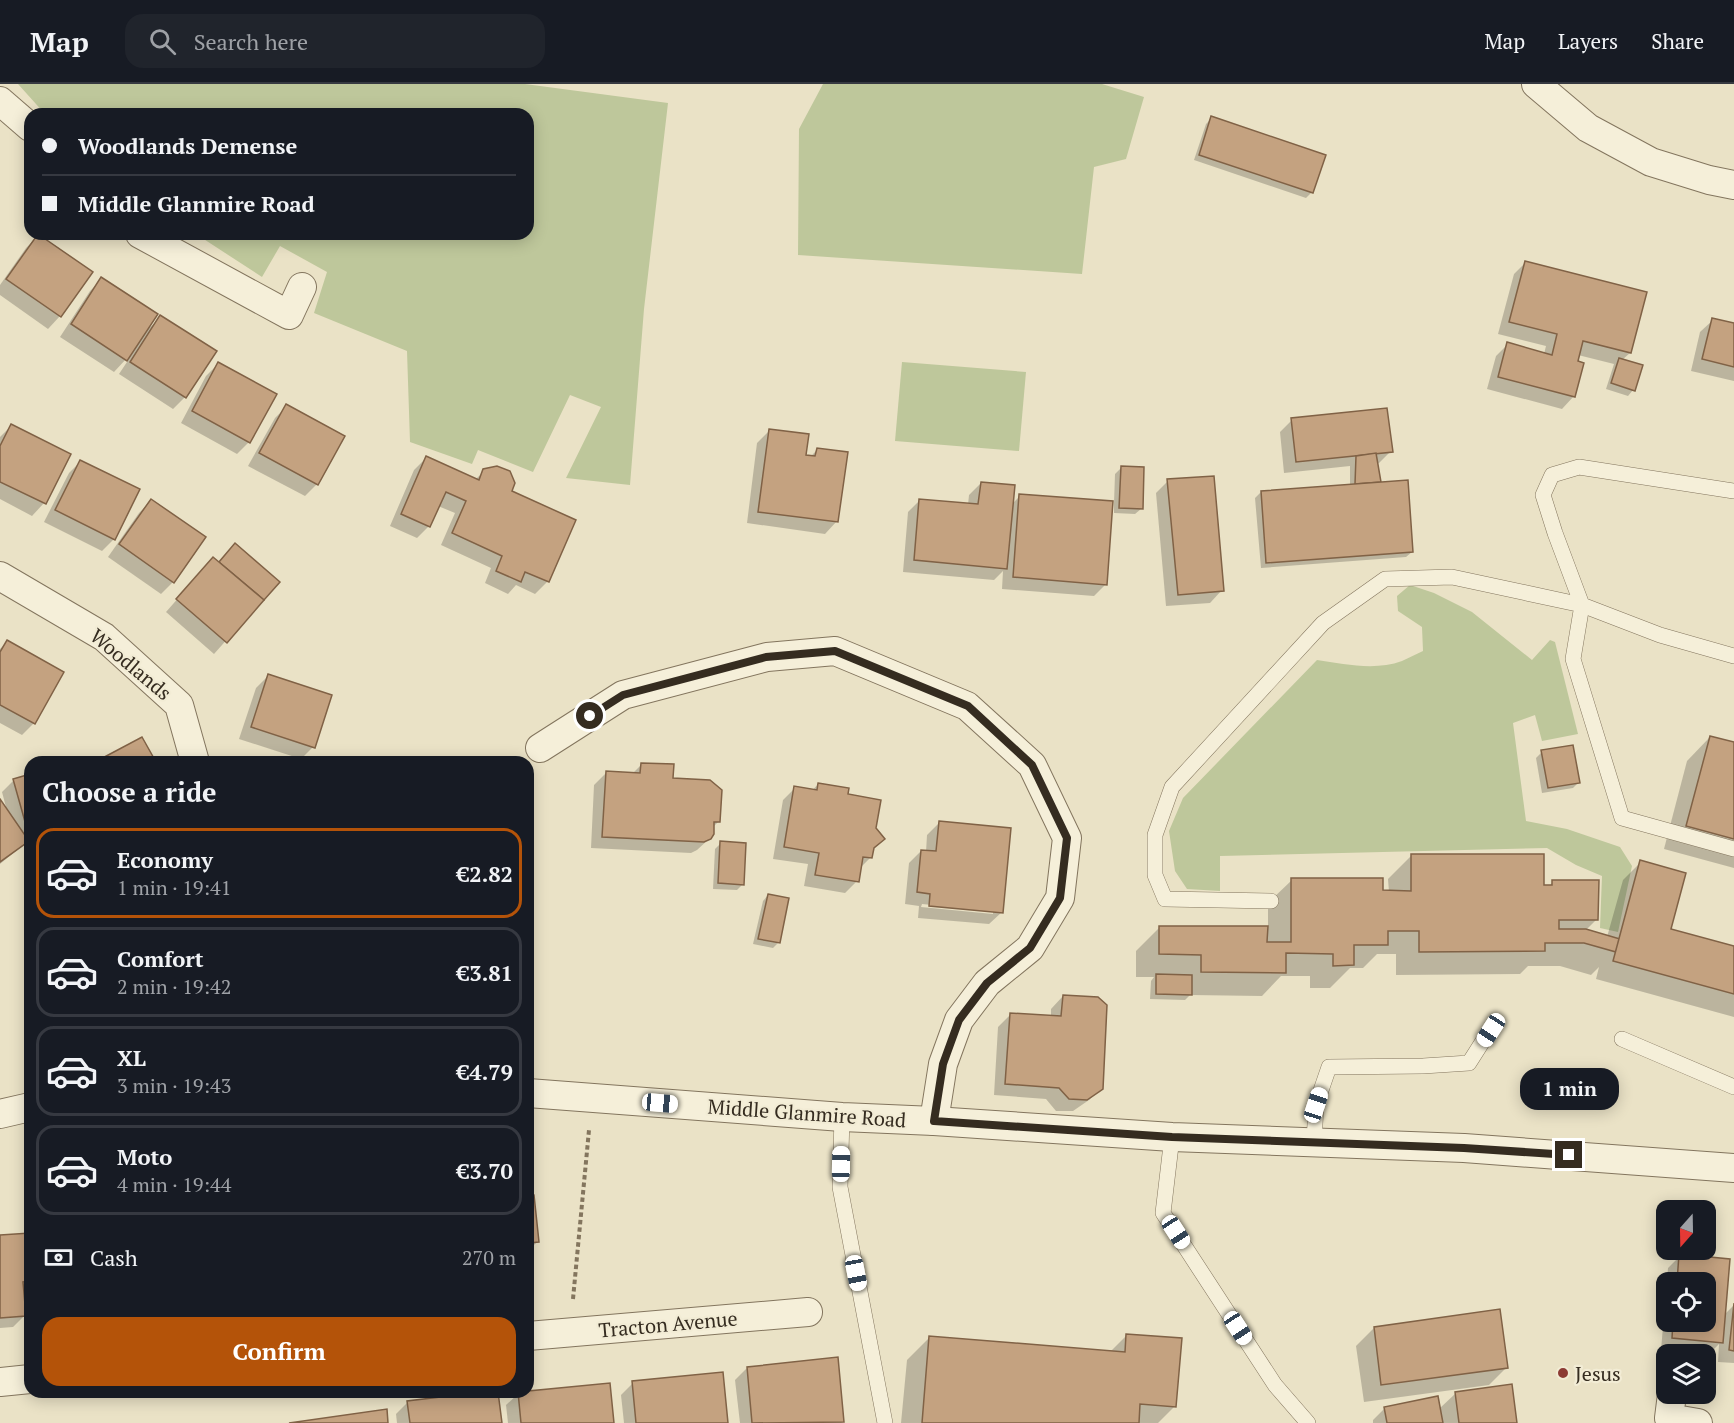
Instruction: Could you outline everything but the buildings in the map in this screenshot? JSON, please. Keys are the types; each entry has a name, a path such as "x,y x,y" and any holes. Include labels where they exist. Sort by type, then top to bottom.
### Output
{"street":[{"path":"1536,84 1588,128 1651,162 1709,180 1734,185"},
{"path":"0,101 24,122"},
{"path":"151,240 289,315 302,287"},
{"name":"Woodlands","path":"0,576 104,637 179,705 193,756"},
{"path":"540,748 623,695 766,657 835,651 968,706 1032,765 1067,838 1060,898 1030,948 987,983 959,1020 943,1064 934,1121"},
{"name":"Middle Glanmire Road","path":"534,1093 842,1117 1172,1137 1464,1148 1734,1168"},
{"path":"0,1114 24,1108"},
{"name":"Tracton Avenue","path":"534,1335 808,1311"},
{"path":"0,1382 24,1380"},
{"path":"1671,1404 1669,1418 1698,1423"}],"lane":[{"path":"1734,491 1579,467 1552,475 1543,495 1582,605 1573,659 1623,818 1734,849"},
{"path":"1271,901 1165,899 1155,876 1155,835 1172,787 1323,623 1385,579 1452,577 1582,605 1660,635 1734,656"},
{"path":"1314,1143 1316,1105 1329,1067 1469,1063 1491,1030"},
{"path":"1622,1039 1734,1087"},
{"path":"842,1117 840,1187 885,1423"},
{"path":"1172,1137 1163,1213 1275,1385 1308,1423"}],"path":[{"path":"570,1332 592,1098"}],"green space":[{"path":"18,84 525,84 668,103 644,309 630,485 566,478 601,407 570,395 533,472 478,450 472,464 410,442 407,351 314,313 327,272 280,246 262,277 205,240 534,240 534,108 40,108"},
{"path":"823,84 1102,84 1144,97 1126,159 1094,167 1082,274 798,255 799,129"},
{"path":"902,362 1026,372 1019,451 895,441"},
{"path":"1410,585 1434,593 1472,612 1532,660 1550,640 1555,642 1578,734 1542,741 1535,715 1513,723 1526,821 1567,829 1620,847 1632,866 1618,932 1600,928 1602,876 1576,865 1547,848 1220,856 1220,891 1187,889 1175,871 1169,831 1183,798 1317,660 1360,666 1381,666 1402,661 1423,651 1422,627 1398,611 1397,596"}],"place":[{"name":"Jesus","path":"1563,1373"}],"route":[{"path":"590,716 623,695 766,657 835,651 968,706 1032,765 1067,838 1060,898 1030,948 987,983 959,1020 943,1064 934,1121 1172,1137 1464,1148 1569,1155"}]}
